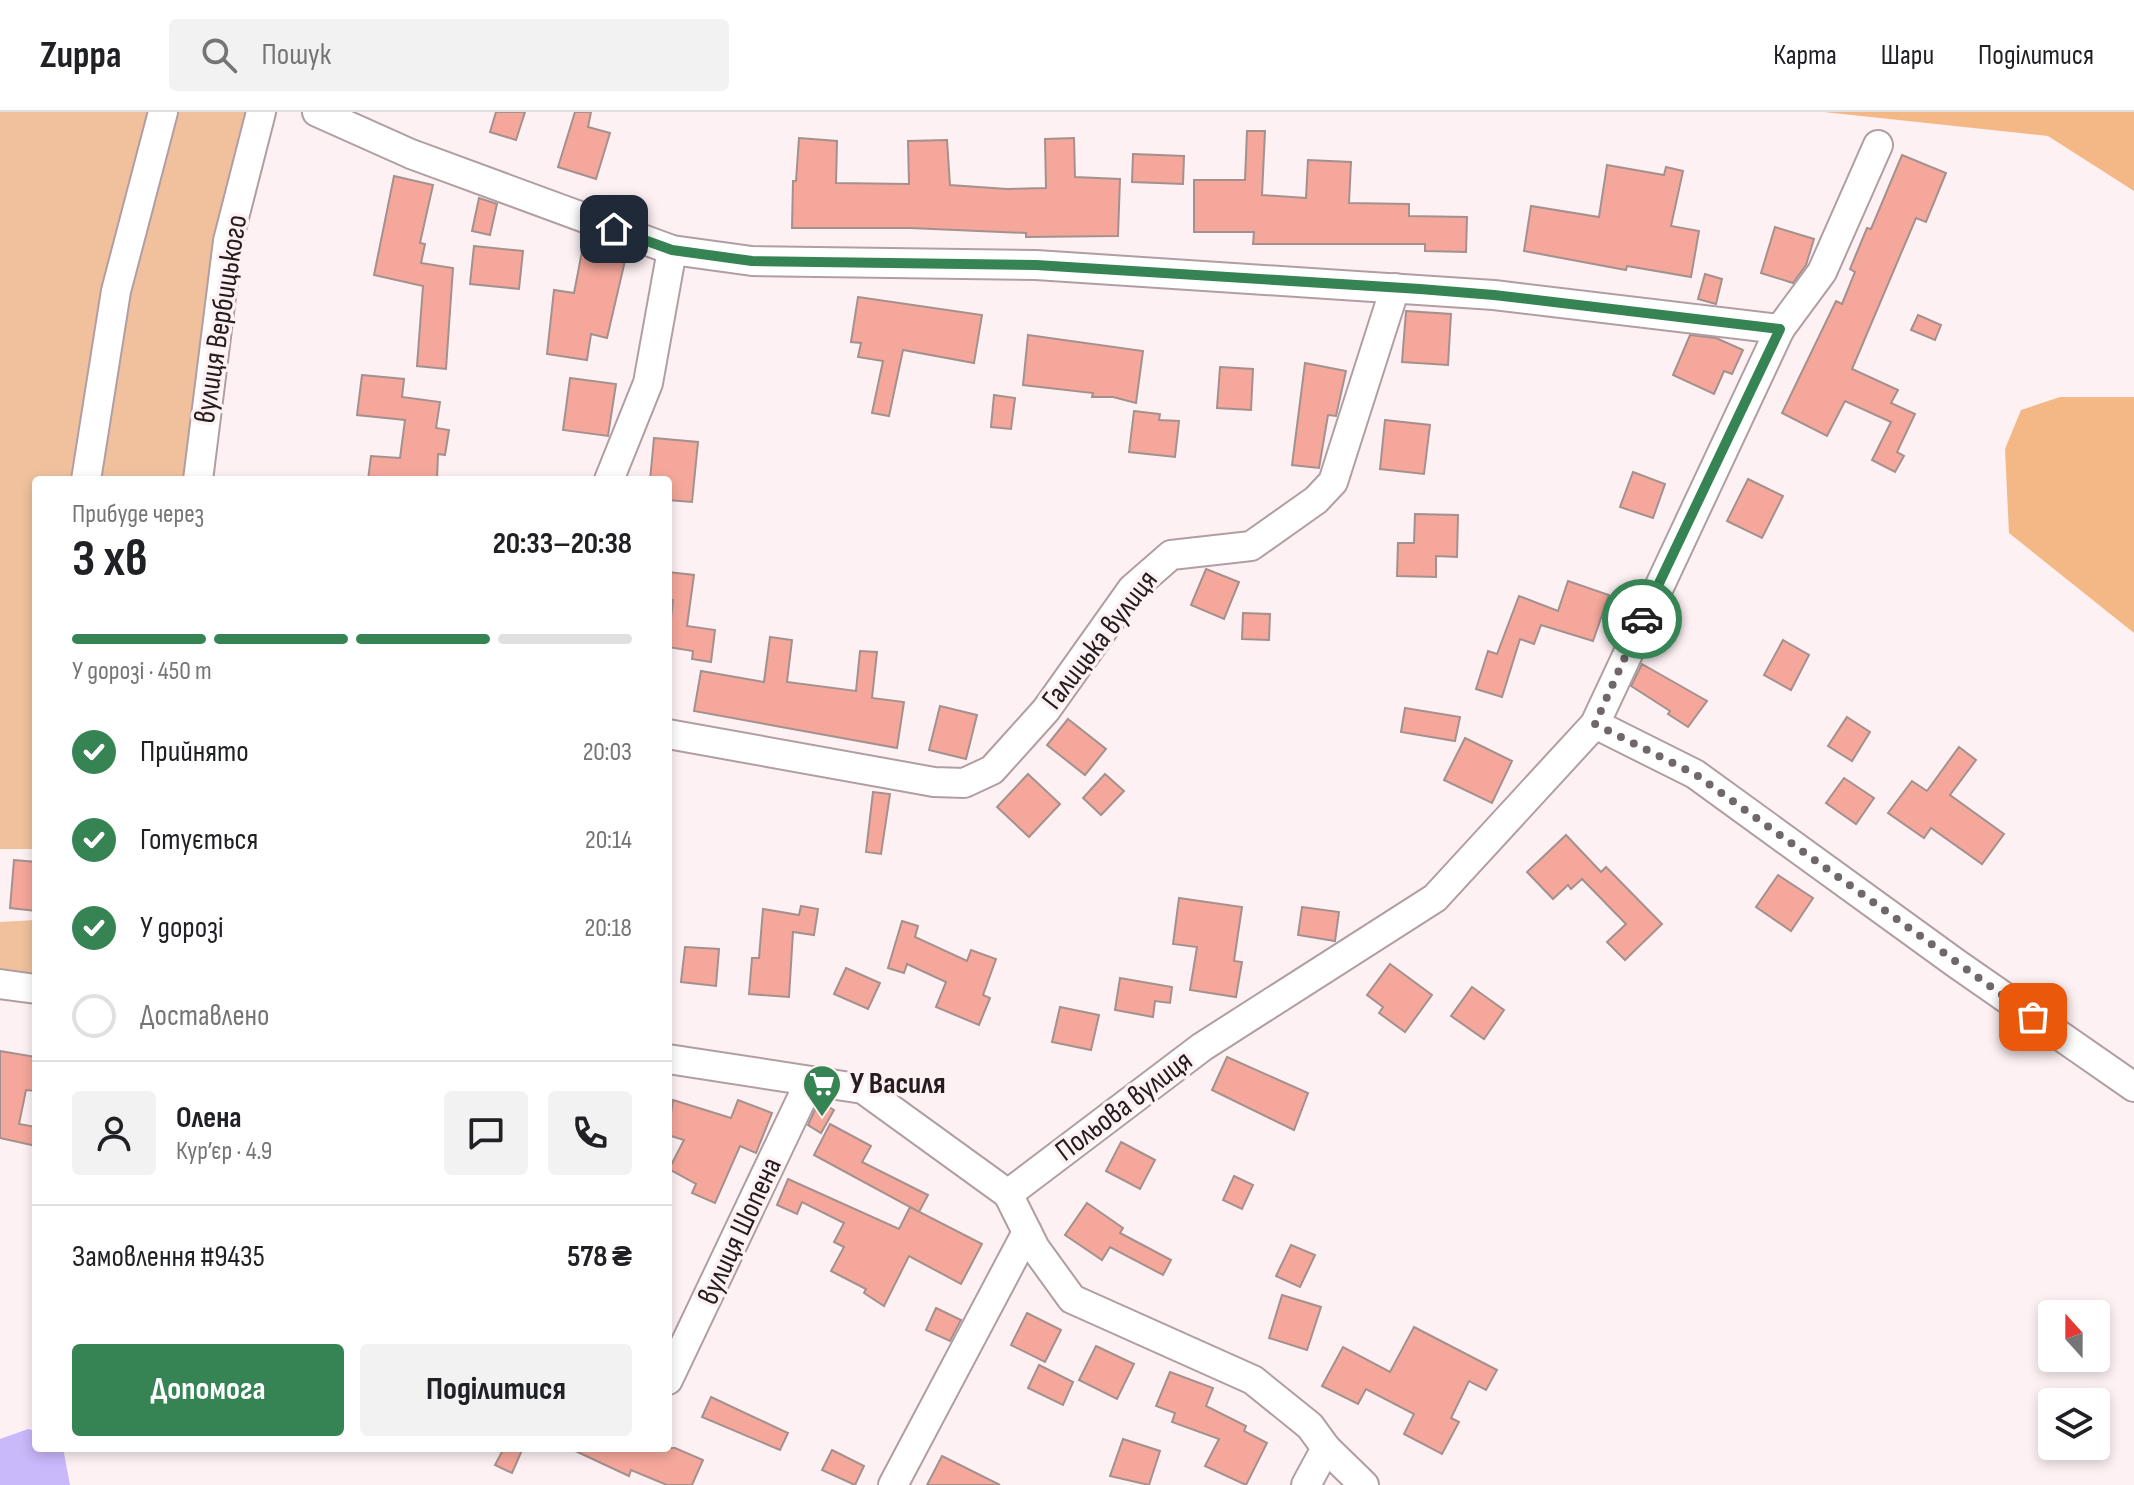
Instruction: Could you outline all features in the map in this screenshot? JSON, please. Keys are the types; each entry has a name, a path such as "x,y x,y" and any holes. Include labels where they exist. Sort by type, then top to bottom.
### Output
{"street":[{"path":"87,476 116,291 163,112"},
{"name":"вулиця Вербицького","path":"199,476 228,241 261,112"},
{"path":"322,113 411,154 672,250 752,261 1036,265 1494,295 1780,329"},
{"name":"Польова вулиця","path":"1008,1194 1202,1047 1435,898 1595,724 1780,329 1822,272 1878,145"},
{"path":"611,476 648,383 672,250"},
{"name":"Галицька вулиця","path":"672,735 934,782 964,783 992,770 1046,710 1132,589 1153,569 1171,555 1251,546 1316,500 1333,482 1395,288"},
{"path":"1595,724 1695,774 1957,964 2134,1087"},
{"path":"0,984 32,988"},
{"path":"672,1060 863,1089 1008,1194 1027,1232 1072,1299 1253,1380 1310,1426 1326,1448 1364,1485"},
{"name":"вулиця Шопена","path":"672,1372 810,1081"},
{"path":"893,1485 1027,1232"},
{"path":"1306,1485 1326,1448"}],"shaded area":[{"path":"0,112 253,112 200,476 32,476 32,849 0,849"},
{"path":"1824,112 2134,112 2134,191 2048,136"},
{"path":"2060,397 2134,397 2134,633 2009,533 2005,449 2021,410"},
{"path":"32,920 32,977 0,973 0,922"},
{"path":"32,1430 32,1452 64,1452 70,1485 0,1485 0,1439"}],"building":[{"path":"496,112 525,112 516,140 490,132"},
{"path":"575,112 591,112 588,127 610,133 596,179 558,167"},
{"path":"1247,131 1265,131 1262,195 1306,198 1308,160 1351,162 1349,203 1409,204 1409,216 1467,217 1466,252 1425,251 1425,244 1253,244 1254,232 1194,232 1194,180 1245,180"},
{"path":"799,138 837,141 836,183 909,184 908,141 947,140 950,185 1007,189 1046,188 1045,139 1074,138 1075,177 1120,179 1118,236 1026,237 1026,233 910,228 792,228 793,181 796,181"},
{"path":"1133,154 1184,156 1183,184 1132,182"},
{"path":"1902,155 1946,173 1926,222 1916,218 1852,369 1898,390 1891,403 1915,414 1897,452 1904,456 1895,472 1872,460 1891,422 1845,401 1827,436 1782,413 1836,301 1842,304 1855,272 1850,269 1867,228 1871,229"},
{"path":"1607,165 1664,175 1666,167 1683,171 1671,226 1699,231 1691,277 1627,266 1626,270 1524,251 1531,206 1599,217"},
{"path":"394,176 433,185 420,243 425,244 421,263 453,268 446,369 417,366 423,286 374,275"},
{"path":"479,198 497,204 490,235 472,231"},
{"path":"1775,227 1814,239 1806,265 1793,283 1761,273"},
{"path":"584,241 627,252 607,338 591,334 587,360 547,354 554,290 574,293"},
{"path":"474,246 523,251 519,289 470,284"},
{"path":"1705,274 1722,279 1716,304 1698,299"},
{"path":"858,297 982,315 974,363 903,350 889,416 872,413 883,361 858,357 861,343 851,342"},
{"path":"1406,311 1451,314 1448,365 1402,362"},
{"path":"1918,315 1941,325 1935,340 1911,330"},
{"path":"1028,335 1143,351 1136,403 1113,397 1092,397 1093,393 1023,385"},
{"path":"1690,335 1716,338 1743,350 1732,374 1724,371 1714,394 1673,375"},
{"path":"1305,363 1346,371 1336,416 1328,415 1319,468 1292,465"},
{"path":"1220,367 1253,369 1251,410 1217,408"},
{"path":"362,375 404,379 402,397 440,402 436,428 449,430 445,455 438,454 437,476 368,476 371,456 400,458 405,420 357,415"},
{"path":"570,378 616,384 608,436 563,430"},
{"path":"994,395 1015,398 1011,429 991,427"},
{"path":"1134,411 1160,414 1159,420 1179,421 1175,457 1129,452"},
{"path":"1385,420 1430,425 1424,474 1380,469"},
{"path":"654,438 698,442 692,502 672,500 672,476 650,476"},
{"path":"1633,472 1665,484 1653,518 1620,507"},
{"path":"1748,479 1783,496 1762,538 1727,521"},
{"path":"1415,514 1458,515 1457,557 1436,556 1436,577 1397,576 1398,543 1414,543"},
{"path":"1206,569 1239,582 1224,619 1191,605"},
{"path":"672,572 694,575 687,626 715,630 711,662 692,659 693,651 672,648"},
{"path":"1568,581 1609,595 1593,641 1541,625 1534,644 1520,639 1502,697 1476,689 1488,651 1497,654 1519,596 1558,611"},
{"path":"1243,613 1270,614 1269,640 1242,639"},
{"path":"770,637 792,640 787,682 856,691 860,651 877,652 872,698 904,702 897,748 694,711 701,671 764,682"},
{"path":"1783,640 1809,655 1791,690 1764,675"},
{"path":"1642,664 1707,701 1688,727 1668,714 1670,711 1631,686"},
{"path":"940,706 977,715 966,759 929,750"},
{"path":"1405,708 1460,717 1455,741 1401,732"},
{"path":"1847,717 1870,732 1852,761 1828,746"},
{"path":"1068,719 1106,749 1085,775 1047,745"},
{"path":"1465,738 1512,761 1492,803 1444,780"},
{"path":"1959,747 1976,760 1950,795 2004,834 1982,864 1931,828 1924,838 1888,813 1912,781 1927,791"},
{"path":"1028,774 1060,804 1029,837 997,807"},
{"path":"1105,774 1124,791 1101,815 1083,798"},
{"path":"1844,778 1874,798 1856,824 1826,803"},
{"path":"873,792 890,794 881,854 866,852"},
{"path":"1566,835 1601,872 1606,867 1662,924 1625,960 1607,942 1626,924 1582,879 1571,889 1568,885 1553,899 1527,872"},
{"path":"14,860 32,862 32,911 10,908"},
{"path":"1778,875 1813,898 1791,931 1756,907"},
{"path":"1179,898 1242,907 1234,961 1242,962 1236,997 1190,990 1197,947 1173,944"},
{"path":"801,906 818,909 814,935 793,932 789,997 749,994 752,958 759,958 763,909 799,915"},
{"path":"1302,907 1339,912 1335,941 1298,935"},
{"path":"902,921 918,926 915,937 967,961 971,950 996,959 983,995 990,998 979,1025 936,1007 946,982 907,964 904,973 888,968"},
{"path":"685,947 719,949 716,986 681,982"},
{"path":"1390,964 1432,995 1405,1032 1379,1013 1383,1007 1367,995"},
{"path":"846,968 880,983 868,1009 834,994"},
{"path":"1120,978 1172,987 1170,1003 1155,1001 1153,1017 1115,1010"},
{"path":"1472,987 1504,1010 1484,1039 1451,1016"},
{"path":"1060,1007 1099,1015 1091,1050 1052,1042"},
{"path":"0,1051 32,1056 32,1091 26,1090 19,1124 32,1126 32,1145 0,1138"},
{"path":"1227,1057 1308,1093 1294,1130 1212,1090"},
{"path":"673,1100 731,1118 738,1100 772,1113 756,1153 740,1146 715,1203 692,1193 696,1184 672,1171 672,1163 684,1140 672,1136"},
{"path":"819,1101 834,1110 821,1133 808,1125"},
{"path":"830,1124 871,1146 862,1162 928,1195 919,1212 814,1155"},
{"path":"1121,1142 1155,1160 1140,1189 1106,1171"},
{"path":"1234,1176 1253,1185 1242,1209 1223,1200"},
{"path":"788,1179 899,1229 910,1207 982,1244 961,1284 909,1256 884,1306 864,1293 866,1289 831,1271 844,1247 834,1242 844,1223 802,1202 797,1214 777,1205"},
{"path":"1087,1203 1123,1228 1120,1233 1171,1260 1163,1275 1110,1247 1102,1260 1065,1235"},
{"path":"1291,1245 1315,1255 1300,1287 1276,1276"},
{"path":"1282,1295 1321,1307 1307,1350 1269,1338"},
{"path":"936,1308 961,1320 950,1341 926,1330"},
{"path":"1027,1313 1061,1330 1045,1362 1011,1345"},
{"path":"1414,1327 1497,1370 1486,1390 1469,1381 1451,1418 1459,1422 1442,1454 1404,1434 1414,1414 1366,1389 1358,1404 1322,1386 1343,1347 1390,1372"},
{"path":"1096,1346 1134,1364 1117,1399 1079,1380"},
{"path":"1039,1365 1073,1382 1063,1405 1028,1388"},
{"path":"1170,1372 1213,1388 1206,1406 1246,1426 1244,1431 1267,1443 1246,1485 1205,1466 1219,1439 1172,1422 1175,1413 1156,1406"},
{"path":"711,1397 788,1433 780,1450 702,1417"},
{"path":"1123,1439 1160,1451 1149,1485 1110,1476"},
{"path":"675,1448 703,1460 692,1485 667,1485 631,1470 629,1476 578,1452 672,1452"},
{"path":"832,1450 864,1466 855,1485 822,1470"},
{"path":"502,1452 521,1452 512,1473 495,1465"},
{"path":"942,1456 1000,1485 927,1485"}],"way so far":[{"path":"1642,619 1595,724 1695,774 2033,1017"}],"place":[{"name":"У Василя","path":"822,1118"}],"route":[{"path":"614,229 672,250 752,261 1036,265 1420,289 1780,329 1642,619"}]}
